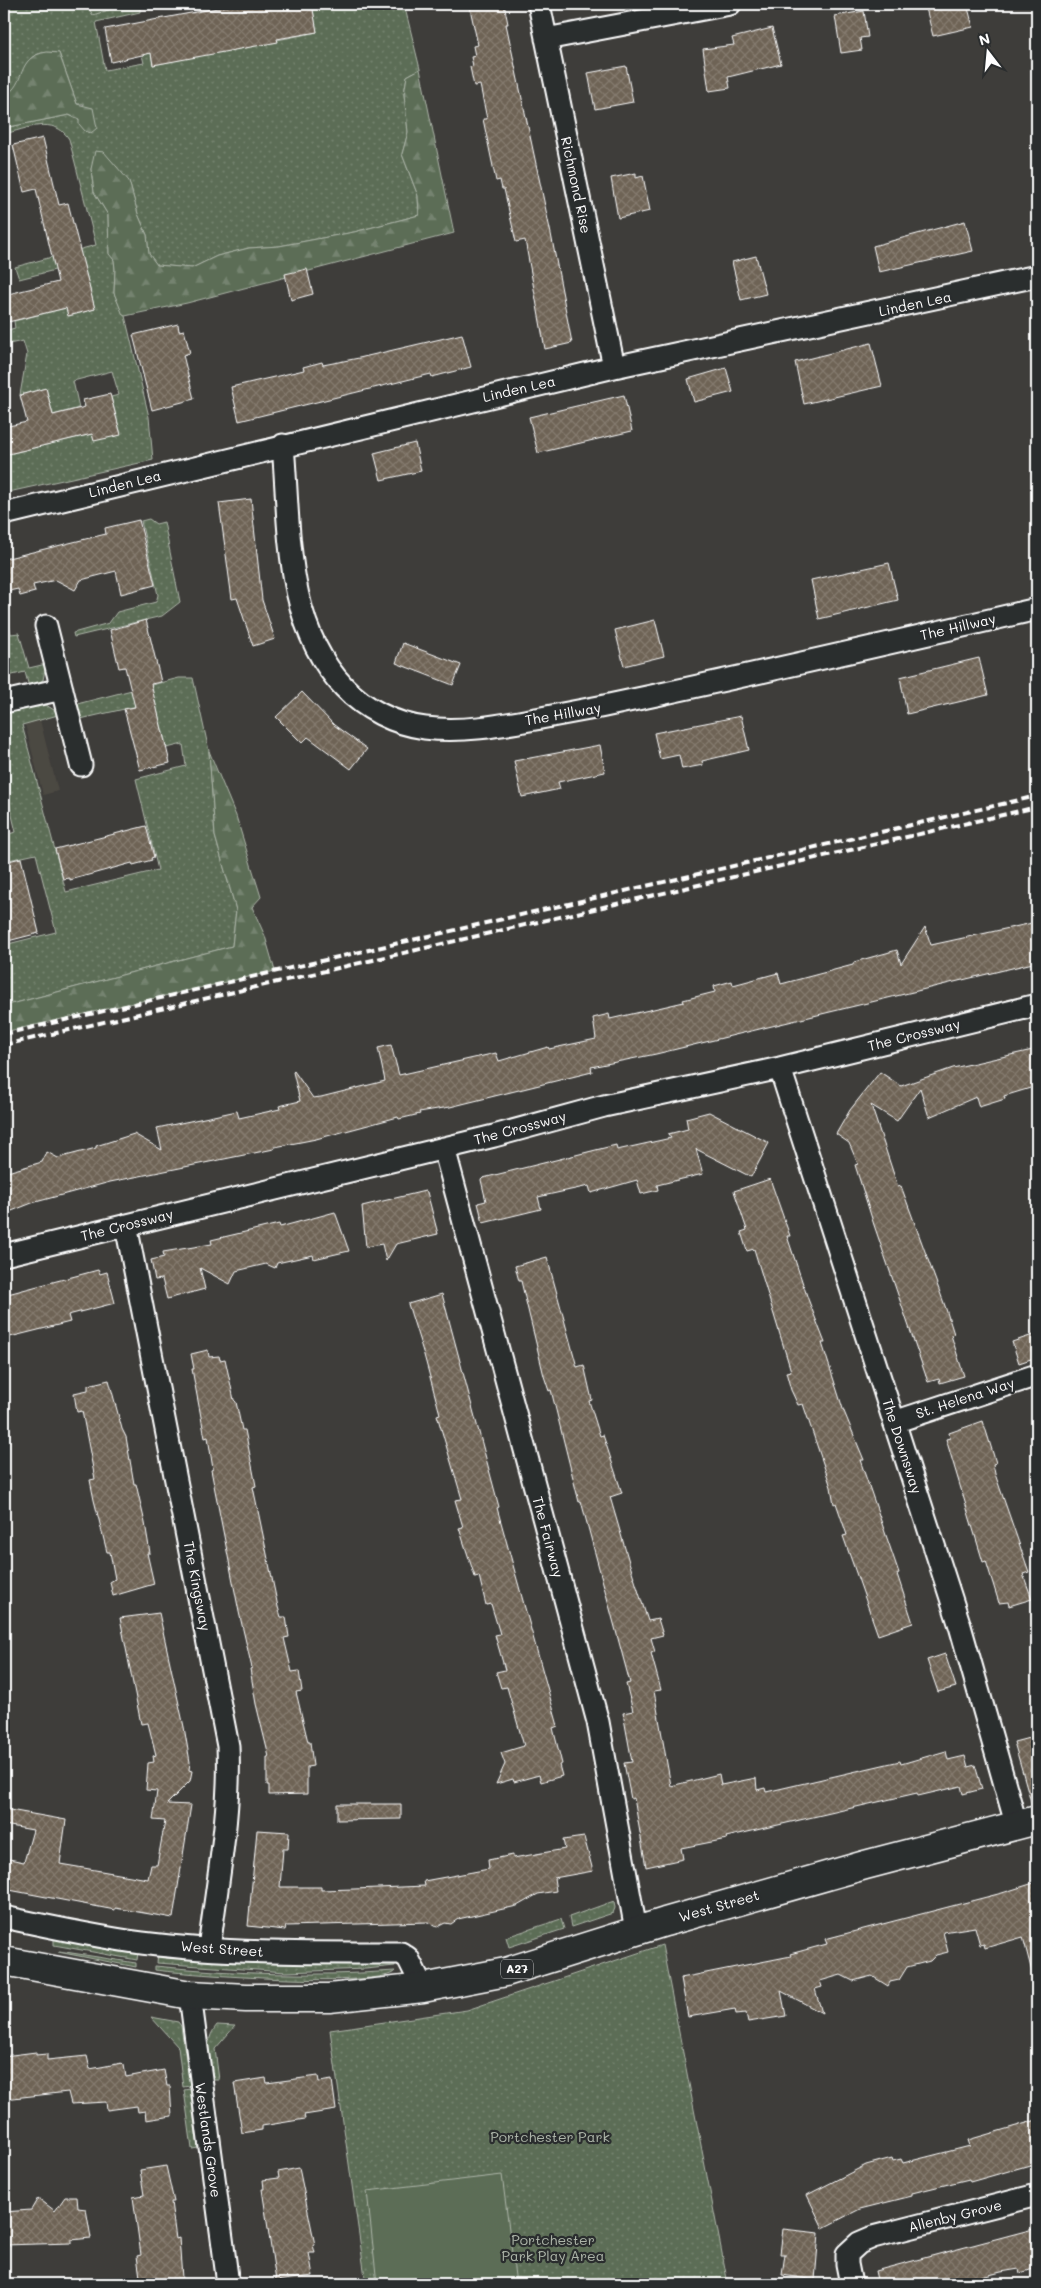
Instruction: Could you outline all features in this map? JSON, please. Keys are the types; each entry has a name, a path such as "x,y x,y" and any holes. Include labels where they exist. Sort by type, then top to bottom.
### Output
{"main road":[{"name":"West Street","path":"4,1961 190,1995 246,1998 329,1998 423,1988 506,1972 636,1930 865,1865 1030,1824"}],"street":[{"name":"Richmond Rise","path":"539,4 614,367"},
{"path":"546,39 730,4"},
{"name":"Linden Lea","path":"4,514 614,367 1009,284 1037,276"},
{"name":"The Hillway","path":"283,446 295,586 309,632 330,670 342,685 356,698 376,711 402,724 427,728 465,729 548,717 707,684 1037,609"},
{"path":"46,626 81,765"},
{"path":"4,702 62,689"},
{"name":"The Crossway","path":"4,1255 444,1148 604,1106 780,1068 1037,1005"},
{"name":"The Downsway","path":"780,1068 960,1626 1030,1824"},
{"name":"The Fairway","path":"444,1148 598,1722 636,1930"},
{"name":"The Kingsway","path":"126,1225 228,1746 223,1836 208,1949"},
{"name":"St. Helena Way","path":"894,1422 1037,1375"},
{"name":"West Street","path":"4,1917 143,1943 208,1949 291,1953 401,1953 408,1958 423,1988"},
{"name":"Westlands Grove","path":"190,1995 228,2284"},
{"name":"Allenby Grove","path":"851,2284 847,2254 859,2243 873,2236 1037,2195"}],"shaded area":[{"path":"40,720 58,791 43,795 25,724"}],"green space":[{"path":"4,4 86,4 93,15 114,8 140,7 140,12 96,22 105,70 144,63 142,55 151,53 153,65 317,32 313,10 341,4 404,4 420,69 407,76 404,94 408,132 402,154 418,196 419,215 354,232 279,246 249,248 217,256 192,268 157,265 149,254 147,235 138,214 129,181 94,161 91,169 94,192 108,215 109,253 114,260 115,269 114,293 125,316 149,417 153,460 4,493 4,455 92,434 94,440 121,434 111,397 119,395 112,371 73,381 79,408 53,415 46,388 20,395 27,354 23,341 4,345 4,331 15,328 14,321 66,308 69,316 95,309 83,263 19,279 15,267 96,245 69,139 56,127 48,126 30,127 4,134 4,128 69,115 79,120 84,104 77,104 59,53 35,55 29,60 13,90 4,96"},
{"path":"86,4 146,4 140,7 114,8 93,15"},
{"path":"47,52 59,53 77,104 93,108 97,128 91,133 85,131 79,124 79,119 69,115 4,128 4,96 16,85 25,65 30,59"},
{"path":"420,69 454,233 187,303 123,315 114,293 115,269 114,260 109,254 108,215 94,192 91,169 95,151 104,152 129,181 138,214 147,235 149,254 157,265 192,268 217,256 249,248 279,246 354,232 419,215 418,196 402,154 408,132 404,94 407,76"},
{"path":"149,519 156,524 164,522 180,602 162,616 74,637 73,633 109,623 117,612 156,602 158,595 141,521"},
{"path":"4,603 11,634 19,633 29,668 46,664 43,680 29,687 25,672 4,677"},
{"path":"179,678 193,678 209,751 215,836 236,910 232,946 4,1006 4,945 56,932 36,854 4,861 4,835 16,832 4,782 4,711 43,703 58,715 22,725 66,892 158,870 136,779 186,766 183,744 167,748 155,702 76,720 73,705"},
{"path":"209,751 236,816 261,897 252,907 265,936 275,971 4,1032 4,1006 232,946 236,910 215,836"},
{"path":"614,1901 615,1908 613,1913 571,1927 569,1917"},
{"path":"561,1919 564,1929 509,1947 506,1937"},
{"path":"4,1926 138,1952 137,1960 54,1945 54,1939 4,1929"},
{"name":"Portchester Park","path":"662,1945 728,2284 366,2284 330,2030 467,2010"},
{"path":"58,1952 136,1963 136,1967"},
{"path":"158,1954 220,1961 395,1963 395,1966 286,1972 157,1963"},
{"path":"155,1966 275,1974 395,1971 383,1976 322,1980 173,1972 155,1970"},
{"path":"151,2017 178,2022 181,2026 190,2086 183,2087 178,2047"},
{"path":"217,2025 235,2026 215,2049 219,2080 212,2080 208,2045"},
{"path":"190,2089 198,2148 192,2149 184,2090"},
{"path":"502,2175 516,2284 377,2284 367,2191"}],"building":[{"path":"239,4 312,4 317,32 277,39 278,42 153,65 151,53 111,62 105,29"},
{"path":"469,4 504,4 508,24 506,24 551,234 572,343 545,349 525,240 516,242 504,189 502,189 500,180 496,181 483,119 487,119 480,85 474,86 470,67 473,66 471,57 475,56 473,46 478,45"},
{"path":"925,4 967,4 973,27 933,36"},
{"path":"864,11 868,37 860,38 862,50 841,53 835,16"},
{"path":"772,28 781,64 728,77 730,88 709,91 703,49 734,45 732,38"},
{"path":"626,66 633,102 595,109 588,73"},
{"path":"43,138 59,205 68,203 95,309 68,316 66,308 4,323 4,295 58,282 36,189 24,192 13,145"},
{"path":"636,173 636,178 643,176 650,211 618,218 611,178"},
{"path":"965,221 973,251 879,272 873,246"},
{"path":"756,256 766,294 741,300 732,262"},
{"path":"307,269 313,294 291,300 285,274"},
{"path":"178,324 179,331 184,330 190,353 183,355 194,399 152,410 133,335"},
{"path":"462,334 471,367 432,377 431,374 239,421 231,387 304,370 303,367 322,362 323,365 359,358"},
{"path":"871,343 882,386 804,404 795,362"},
{"path":"726,368 733,392 694,402 688,379"},
{"path":"46,388 53,415 85,407 83,400 110,394 121,435 94,441 92,434 4,455 4,427 27,422 20,395"},
{"path":"624,395 632,431 538,453 529,417"},
{"path":"415,443 421,471 381,480 374,453"},
{"path":"251,499 262,600 275,639 253,646 237,598 232,599 219,503"},
{"path":"139,520 155,585 121,594 116,571 81,580 75,590 56,580 33,585 35,592 20,596 18,589 4,592 4,559 106,534 105,528"},
{"path":"889,563 898,600 819,619 811,580"},
{"path":"146,620 161,682 151,684 170,763 140,770 124,709 135,707 125,667 119,668 110,630"},
{"path":"655,620 664,656 624,666 615,630"},
{"path":"403,643 461,665 453,685 396,663"},
{"path":"979,658 988,695 907,714 900,677"},
{"path":"302,692 334,725 367,749 351,769 308,737 302,743 276,717"},
{"path":"741,716 749,750 702,761 703,765 682,769 679,755 660,759 654,733"},
{"path":"600,745 605,772 558,782 560,789 522,797 514,761"},
{"path":"146,826 154,857 151,858 152,860 133,865 132,863 70,880 70,878 63,879 55,849"},
{"path":"21,858 39,933 4,942 4,862"},
{"path":"1037,922 1037,962 656,1054 591,1067 592,1072 450,1107 419,1112 420,1114 399,1119 398,1117 316,1139 275,1147 274,1149 110,1182 32,1203 4,1214 4,1173 42,1162 47,1152 58,1158 96,1148 96,1146 134,1134 162,1150 157,1128 237,1111 239,1118 280,1109 279,1106 300,1101 294,1071 313,1098 321,1097 385,1081 378,1048 391,1045 399,1075 496,1053 499,1061 548,1047 549,1049 596,1039 593,1018 609,1014 610,1019 684,1002 683,1000 715,992 714,986 732,981 733,985 778,973 781,984 853,965 854,962 897,950 901,964 925,927 931,945"},
{"path":"1037,1049 1037,1086 1004,1096 1005,1099 979,1107 976,1097 929,1117 920,1088 897,1121 871,1105 898,1187 901,1186 945,1306 954,1334 951,1335 964,1376 940,1383 939,1379 928,1382 874,1225 855,1165 858,1164 849,1143 836,1134 850,1110 880,1072 901,1086 953,1068"},
{"path":"709,1112 769,1143 751,1177 696,1149 703,1174 657,1185 658,1190 641,1194 637,1180 591,1193 589,1186 538,1197 541,1209 483,1223 478,1203 486,1201 481,1180 483,1178 616,1145 617,1150 671,1138 668,1134 688,1129 686,1118"},
{"path":"770,1179 790,1236 787,1236 808,1299 825,1343 822,1343 843,1409 864,1460 860,1460 899,1573 897,1574 913,1623 878,1635 843,1536 847,1535 836,1503 834,1504 831,1487 803,1404 798,1405 791,1390 786,1372 791,1371 754,1249 747,1251 741,1232 747,1230 734,1191"},
{"path":"427,1192 438,1234 396,1244 386,1261 382,1244 366,1247 362,1206"},
{"path":"335,1212 349,1251 314,1259 313,1255 277,1263 275,1268 266,1264 236,1271 230,1284 200,1268 205,1289 167,1299 162,1279 155,1280 151,1260 164,1257 163,1252 212,1244 211,1240 279,1224 280,1227"},
{"path":"547,1257 577,1367 584,1365 592,1400 589,1401 600,1436 603,1435 622,1493 610,1497 629,1562 648,1621 658,1619 663,1635 651,1638 655,1652 651,1653 661,1690 654,1691 671,1786 719,1774 721,1785 756,1778 757,1790 765,1788 766,1792 900,1761 901,1764 946,1751 948,1760 965,1756 968,1767 975,1765 982,1789 963,1794 961,1786 918,1796 917,1793 726,1837 727,1839 681,1848 683,1859 646,1867 634,1798 631,1799 624,1763 632,1762 623,1713 633,1711 626,1684 630,1683 581,1501 579,1502 551,1390 549,1391 544,1376 521,1281 519,1281 515,1266"},
{"path":"98,1270 100,1274 107,1272 115,1303 68,1315 70,1322 10,1337 6,1324 4,1325 4,1295"},
{"path":"442,1294 499,1507 497,1508 558,1726 553,1728 562,1764 559,1765 562,1776 541,1782 539,1775 514,1782 513,1779 496,1784 505,1764 501,1753 524,1746 507,1687 501,1688 496,1672 505,1670 495,1635 500,1634 491,1604 486,1605 479,1576 475,1577 459,1528 463,1527 455,1500 462,1499 437,1415 440,1414 424,1355 408,1304"},
{"path":"1033,1335 1037,1357 1019,1363 1012,1342"},
{"path":"208,1350 209,1357 219,1356 220,1360 225,1359 242,1430 245,1430 256,1486 253,1487 278,1607 281,1617 286,1617 289,1637 284,1638 292,1672 299,1671 302,1691 296,1692 308,1742 310,1742 313,1766 307,1767 307,1794 269,1795 267,1757 269,1757 256,1704 250,1669 252,1668 211,1470 213,1469 208,1437 205,1438 192,1369 194,1369 191,1354"},
{"path":"109,1380 122,1429 126,1437 134,1484 136,1484 145,1523 150,1553 147,1553 154,1584 113,1596 110,1582 115,1579 110,1552 107,1552 94,1500 90,1480 95,1479 82,1411 77,1412 74,1393 88,1390 88,1385"},
{"path":"983,1421 996,1463 993,1464 995,1474 1029,1572 1023,1574 1032,1599 1009,1606 1008,1602 999,1603 986,1561 983,1562 946,1439 950,1438 949,1433"},
{"path":"159,1613 184,1727 190,1762 189,1770 192,1771 190,1781 167,1804 191,1805 173,1918 115,1908 115,1910 4,1889 4,1858 24,1862 33,1830 4,1825 4,1809 66,1820 60,1864 148,1879 151,1865 157,1865 165,1821 153,1820 157,1791 146,1790 148,1763 154,1762 153,1756 156,1755 148,1723 141,1724 120,1618"},
{"path":"945,1654 956,1687 938,1692 927,1660"},
{"path":"1033,1737 1037,1751 1037,1805 1032,1805 1014,1742"},
{"path":"337,1804 401,1804 401,1819 337,1820"},
{"path":"257,1830 289,1832 288,1849 283,1849 280,1887 321,1887 321,1890 425,1886 424,1881 489,1869 488,1860 513,1855 513,1858 565,1849 563,1840 584,1837 593,1871 554,1878 556,1891 538,1894 517,1906 458,1919 451,1924 445,1923 437,1927 428,1922 286,1926 285,1930 248,1926"},
{"path":"1037,1882 1037,1971 1032,1972 1023,1937 985,1948 984,1944 980,1945 975,1927 943,1932 948,1952 936,1955 930,1961 907,1967 899,1980 890,1982 888,1986 872,1976 853,1981 841,1975 820,1981 822,1987 815,1989 822,2013 781,1991 786,2016 748,2022 746,2013 736,2014 735,2009 688,2017 681,1978 791,1956 790,1954 827,1944 825,1939 1002,1893"},
{"path":"36,2052 36,2055 47,2054 47,2060 87,2056 90,2069 122,2063 126,2077 164,2070 167,2086 170,2086 172,2116 146,2120 145,2111 138,2112 137,2106 107,2110 106,2102 71,2104 68,2092 4,2099 4,2056"},
{"path":"318,2076 319,2082 332,2080 336,2110 304,2115 305,2119 262,2126 262,2130 242,2133 234,2083 266,2078 267,2083"},
{"path":"1037,2120 1037,2163 970,2182 969,2179 912,2193 912,2196 860,2209 823,2228 807,2195 866,2165 892,2158 893,2161 901,2159 903,2163 970,2146 968,2140"},
{"path":"166,2166 174,2202 171,2202 176,2239 179,2238 182,2278 141,2284 137,2256 141,2255 133,2197 144,2195 140,2170"},
{"path":"299,2168 315,2245 313,2245 315,2253 309,2253 313,2276 276,2281 262,2189 264,2189 263,2180 279,2178 278,2172"},
{"path":"65,2197 77,2197 78,2208 86,2209 91,2238 71,2240 71,2243 4,2245 4,2212 31,2210 38,2198 55,2211"},
{"path":"1037,2228 1037,2268 1020,2273 1019,2269 1001,2272 954,2284 878,2284 875,2271"},
{"path":"783,2229 819,2233 815,2280 782,2275 785,2254 780,2254"}],"railway":[{"path":"4,1034 1037,796"},
{"path":"4,1045 1037,807"}],"park label":[{"name":"Portchester Park Play Area","path":"553,2248"}]}
